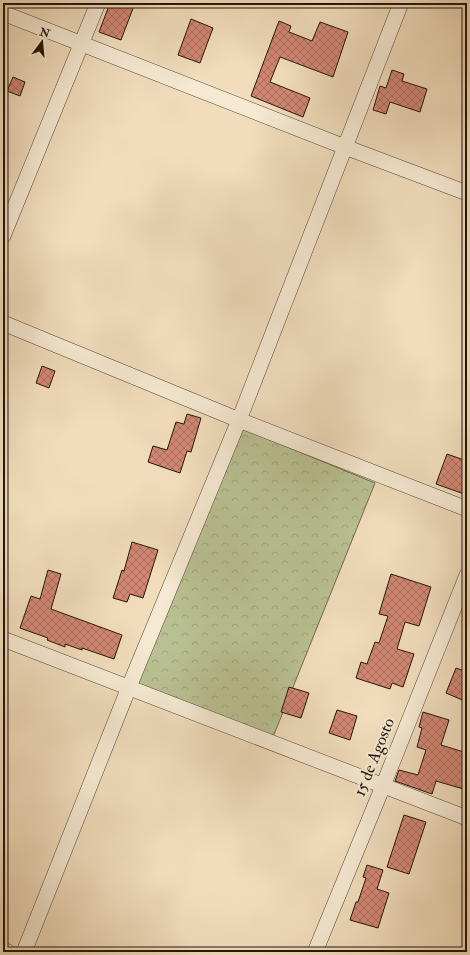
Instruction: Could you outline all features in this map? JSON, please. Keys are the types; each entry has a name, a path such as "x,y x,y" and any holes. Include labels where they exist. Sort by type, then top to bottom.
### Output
{"street":[{"path":"3,236 98,3"},
{"path":"24,952 129,687 239,420 401,3"},
{"path":"3,13 345,147 467,193"},
{"path":"3,323 239,420 467,509"},
{"name":"15 de Agosto","path":"315,952 467,575"},
{"path":"3,639 467,818"},
{"path":"3,950 8,952"}],"green space":[{"path":"241,428 375,483 273,737 135,682"}],"building":[{"path":"110,3 135,3 121,40 99,32"},
{"path":"191,19 213,28 200,63 178,55"},
{"path":"279,21 291,26 289,32 312,41 320,22 348,32 333,77 280,57 270,82 310,98 303,117 251,96"},
{"path":"392,70 404,74 402,81 427,89 420,112 390,102 386,114 373,110 380,86 386,88"},
{"path":"13,77 25,82 20,96 7,91"},
{"path":"42,366 55,371 49,388 36,383"},
{"path":"187,414 201,418 191,452 187,451 180,473 148,462 153,446 167,450 176,422 184,424"},
{"path":"447,454 467,461 467,485 464,494 436,484"},
{"path":"132,542 158,550 143,598 130,594 127,602 113,598 122,570 124,571"},
{"path":"48,570 61,574 51,609 122,635 114,659 82,648 82,650 65,644 65,647 47,640 48,638 20,628 31,596 40,599"},
{"path":"391,574 431,587 419,626 405,622 397,649 414,654 403,687 392,683 390,689 356,678 361,662 367,664 375,642 379,643 388,616 379,614"},
{"path":"456,668 467,672 467,702 446,693"},
{"path":"289,687 309,693 301,718 281,712"},
{"path":"337,710 357,716 350,740 329,733"},
{"path":"423,712 449,720 441,745 467,753 467,790 436,781 432,794 395,781 399,770 418,775 426,750 417,747 422,728 419,727"},
{"path":"404,815 426,822 409,874 387,867"},
{"path":"367,865 383,870 377,889 389,893 378,928 350,920 366,878 363,877"}]}
